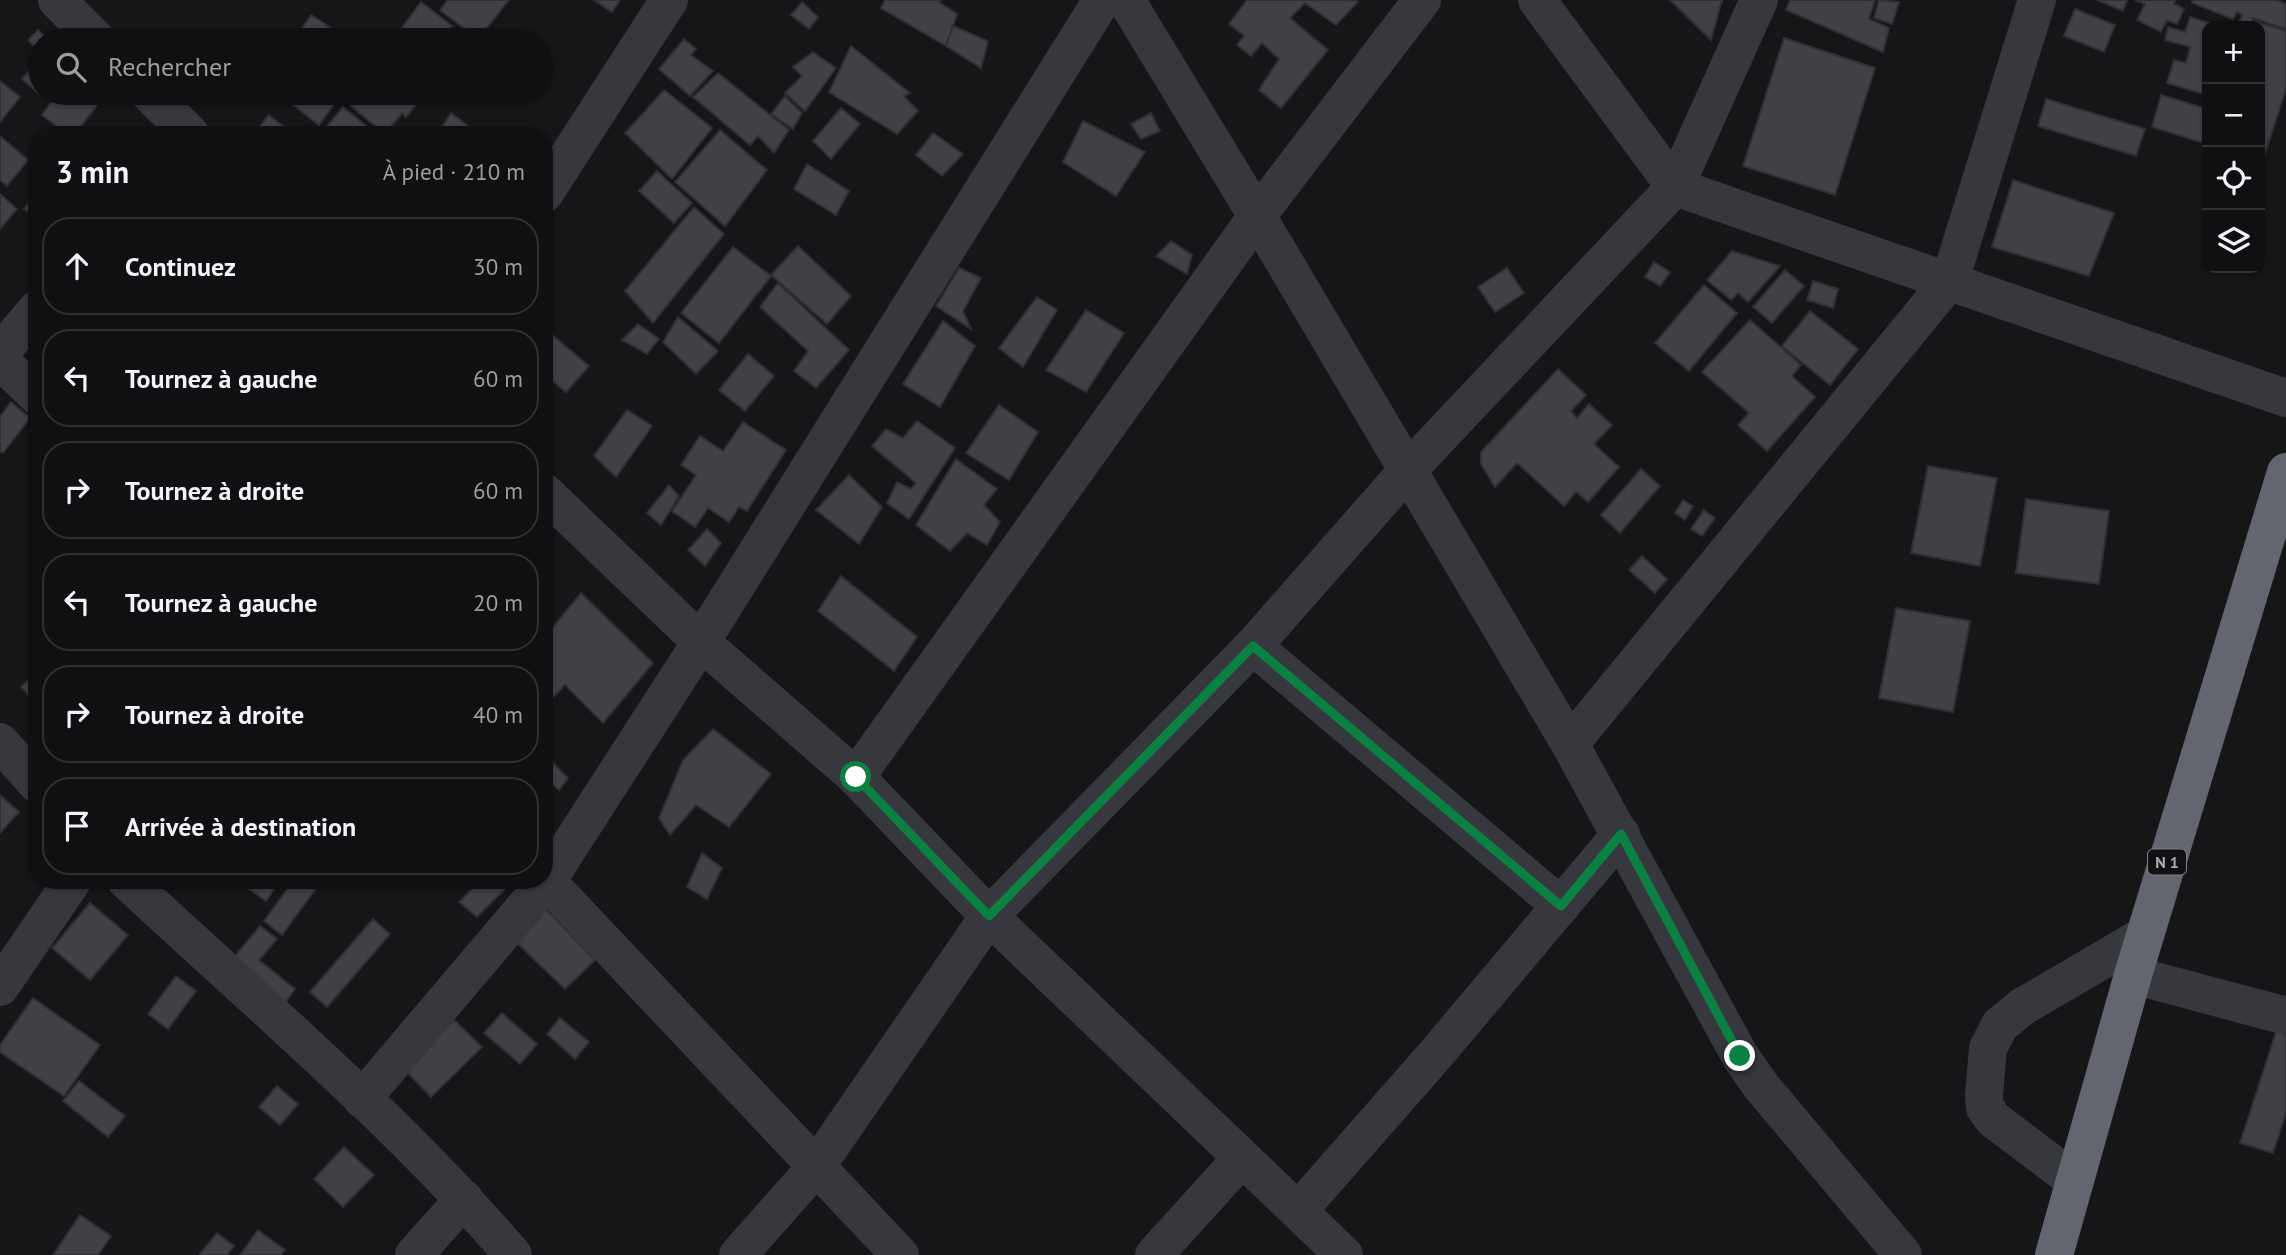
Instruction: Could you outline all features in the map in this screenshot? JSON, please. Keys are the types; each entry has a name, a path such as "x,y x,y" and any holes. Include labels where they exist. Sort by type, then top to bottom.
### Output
{"highway":[{"name":"N 1","path":"2054,1255 2133,975 2286,472"}],"street":[{"path":"57,0 85,28"},
{"path":"553,180 669,0"},
{"path":"553,867 701,642 1102,0"},
{"path":"1126,0 1570,744 1740,1056 1761,1086 1903,1255"},
{"path":"856,777 1257,216 1422,0"},
{"path":"1537,0 1675,187 2286,397"},
{"path":"738,1255 816,1167 989,916 1253,646 1408,470 1675,187 1759,0"},
{"path":"1570,744 1950,280 2037,0"},
{"path":"160,105 180,126"},
{"path":"0,352 28,319"},
{"path":"0,360 28,387"},
{"path":"553,501 701,642 856,777 989,916 1344,1255"},
{"path":"1253,646 1561,906"},
{"path":"0,742 28,774"},
{"path":"1298,1211 1436,1054 1621,834"},
{"path":"553,888 900,1255"},
{"path":"0,987 67,889"},
{"path":"136,889 362,1099 464,1199 513,1255"},
{"path":"362,1099 537,889"},
{"path":"2075,1181 1993,1119 1985,1108 1988,1048 2000,1025 2022,1007 2145,935"},
{"path":"2133,975 2286,1016"},
{"path":"1154,1255 1242,1158"},
{"path":"414,1255 464,1199"}],"building":[{"path":"448,0 509,0 487,28 464,28 440,10"},
{"path":"594,0 620,0 612,12"},
{"path":"885,0 941,0 939,2 957,14 946,46 881,8"},
{"path":"1247,0 1358,2 1336,25 1305,3 1290,18 1328,50 1281,108 1259,90 1279,59 1262,43 1251,56 1237,45 1244,36 1229,24"},
{"path":"1670,0 1722,0 1711,40"},
{"path":"1790,0 1875,0 1869,19 1889,28 1883,52 1786,10"},
{"path":"1879,0 1899,2 1892,24 1874,18"},
{"path":"2097,0 2127,0 2123,11"},
{"path":"2135,0 2175,0 2174,4 2184,9 2177,24 2167,20 2161,32 2137,20 2145,4"},
{"path":"2193,0 2277,0 2286,4 2286,29 2253,18 2252,21 2240,21 2242,15 2237,12 2233,19 2192,3"},
{"path":"421,2 452,26 450,28 402,28"},
{"path":"802,2 818,17 809,29 791,15"},
{"path":"2075,9 2115,25 2104,52 2064,36"},
{"path":"311,15 331,28 302,28"},
{"path":"2190,17 2203,21 2202,94 2167,83 2174,60 2186,63 2190,47 2165,40 2168,27 2185,32"},
{"path":"2265,24 2286,31 2286,89 2265,154"},
{"path":"953,26 988,41 981,68 946,46"},
{"path":"1784,38 1875,68 1835,195 1743,166"},
{"path":"684,39 696,49 691,55 713,71 690,96 659,69"},
{"path":"851,46 910,93 904,96 918,111 897,134 829,92"},
{"path":"813,52 836,68 805,111 785,93 802,76 793,67"},
{"path":"28,72 28,84 22,79"},
{"path":"718,73 789,130 774,153 758,136 750,145 693,97"},
{"path":"0,81 20,97 0,122"},
{"path":"664,90 712,128 672,179 625,133"},
{"path":"2161,95 2202,107 2202,142 2152,127"},
{"path":"785,96 802,113 793,129 771,114"},
{"path":"2046,99 2145,129 2136,156 2038,126"},
{"path":"49,105 97,105 81,126 56,126 42,115"},
{"path":"293,105 333,105 319,125"},
{"path":"350,105 416,105 406,117 402,113 391,126 375,126"},
{"path":"343,107 366,126 327,126"},
{"path":"841,108 860,124 831,159 813,141"},
{"path":"451,113 468,126 443,126"},
{"path":"1151,113 1160,131 1141,139 1131,124"},
{"path":"269,115 283,126 260,126"},
{"path":"1083,121 1145,152 1116,196 1063,162"},
{"path":"720,130 767,170 725,226 675,182"},
{"path":"933,133 963,154 942,176 916,155"},
{"path":"0,136 28,160 7,186 0,180"},
{"path":"807,164 849,191 836,215 794,189"},
{"path":"657,171 692,203 674,223 639,191"},
{"path":"2013,180 2114,213 2089,276 1992,247"},
{"path":"0,194 17,209 0,229"},
{"path":"694,207 724,234 653,323 625,291"},
{"path":"1171,241 1192,255 1187,274 1156,256"},
{"path":"798,246 851,296 827,324 771,275"},
{"path":"733,247 771,276 719,343 681,313"},
{"path":"1732,251 1780,266 1748,302 1738,293 1731,300 1707,280"},
{"path":"1654,262 1670,272 1660,286 1645,277"},
{"path":"959,268 981,278 963,311 971,329 936,306"},
{"path":"1507,268 1524,293 1495,312 1478,287"},
{"path":"1785,270 1804,286 1772,323 1753,307"},
{"path":"1813,281 1838,289 1833,308 1807,300"},
{"path":"778,283 849,350 816,388 794,371 808,351 760,307"},
{"path":"1704,285 1737,313 1689,371 1655,343"},
{"path":"1037,297 1057,310 1023,367 999,348"},
{"path":"1086,310 1124,333 1086,392 1046,370"},
{"path":"1810,311 1858,349 1830,385 1782,346"},
{"path":"678,317 718,351 696,374 663,342"},
{"path":"1750,320 1801,365 1792,376 1815,397 1767,451 1738,425 1749,413 1702,372"},
{"path":"943,321 975,346 940,407 903,384"},
{"path":"638,324 659,339 647,354 622,340"},
{"path":"553,336 589,366 566,392 553,381"},
{"path":"748,354 774,376 745,411 719,390"},
{"path":"1558,369 1586,395 1571,411 1577,418 1589,404 1612,425 1594,444 1619,467 1588,502 1576,492 1564,506 1517,463 1495,487 1481,464 1481,452"},
{"path":"11,402 28,416 28,421 3,453 0,451 0,417"},
{"path":"999,405 1038,432 1009,480 966,453"},
{"path":"627,410 652,426 616,477 594,456"},
{"path":"917,421 955,448 909,519 887,503 897,482 911,489 916,483 872,446 886,429 903,438"},
{"path":"743,422 786,450 747,511 739,507 729,522 708,508 695,527 672,511 696,475 681,465 700,436 723,451"},
{"path":"956,459 997,489 984,505 1000,522 987,545 967,533 950,551 916,525"},
{"path":"1928,466 1997,478 1980,566 1911,553"},
{"path":"1641,469 1660,486 1620,533 1601,515"},
{"path":"849,475 882,507 859,544 816,510"},
{"path":"669,485 679,496 661,525 647,513"},
{"path":"2026,499 2109,511 2099,584 2016,573"},
{"path":"1683,500 1693,506 1685,520 1675,513"},
{"path":"1704,510 1715,518 1702,536 1691,529"},
{"path":"707,529 721,543 705,566 688,550"},
{"path":"1642,556 1667,579 1655,593 1629,570"},
{"path":"841,576 917,637 894,671 818,611"},
{"path":"581,593 653,663 603,723 565,685 553,697 553,627"},
{"path":"1896,608 1970,621 1953,712 1879,698"},
{"path":"28,680 28,694 21,687"},
{"path":"713,729 771,774 729,827 696,805 670,835 659,818 683,760"},
{"path":"553,763 568,778 559,790 553,785"},
{"path":"0,795 19,812 0,833"},
{"path":"702,853 722,868 707,899 687,887"},
{"path":"249,889 274,889 266,901"},
{"path":"287,889 316,889 282,935 264,921"},
{"path":"472,889 505,889 477,917 459,902"},
{"path":"90,903 128,935 90,980 52,948"},
{"path":"546,909 595,960 565,989 517,943"},
{"path":"373,919 390,934 327,1007 310,992"},
{"path":"260,926 277,939 259,960 295,989 283,1005 230,962"},
{"path":"176,976 196,991 168,1029 148,1014"},
{"path":"33,998 100,1045 64,1096 0,1052 0,1045"},
{"path":"502,1013 537,1044 520,1064 484,1033"},
{"path":"560,1018 589,1042 575,1059 547,1034"},
{"path":"454,1020 482,1047 431,1097 404,1069"},
{"path":"2278,1026 2286,1028 2286,1113 2273,1153 2240,1143"},
{"path":"79,1081 125,1116 108,1137 63,1101"},
{"path":"277,1086 298,1104 280,1125 259,1107"},
{"path":"344,1147 374,1175 343,1207 314,1179"},
{"path":"80,1215 111,1236 98,1255 53,1255"},
{"path":"258,1230 285,1250 281,1255 240,1255"},
{"path":"217,1233 234,1246 227,1255 201,1255 200,1254"}],"route":[{"path":"856,777 989,916 1253,646 1561,906 1621,834 1740,1056"}]}
